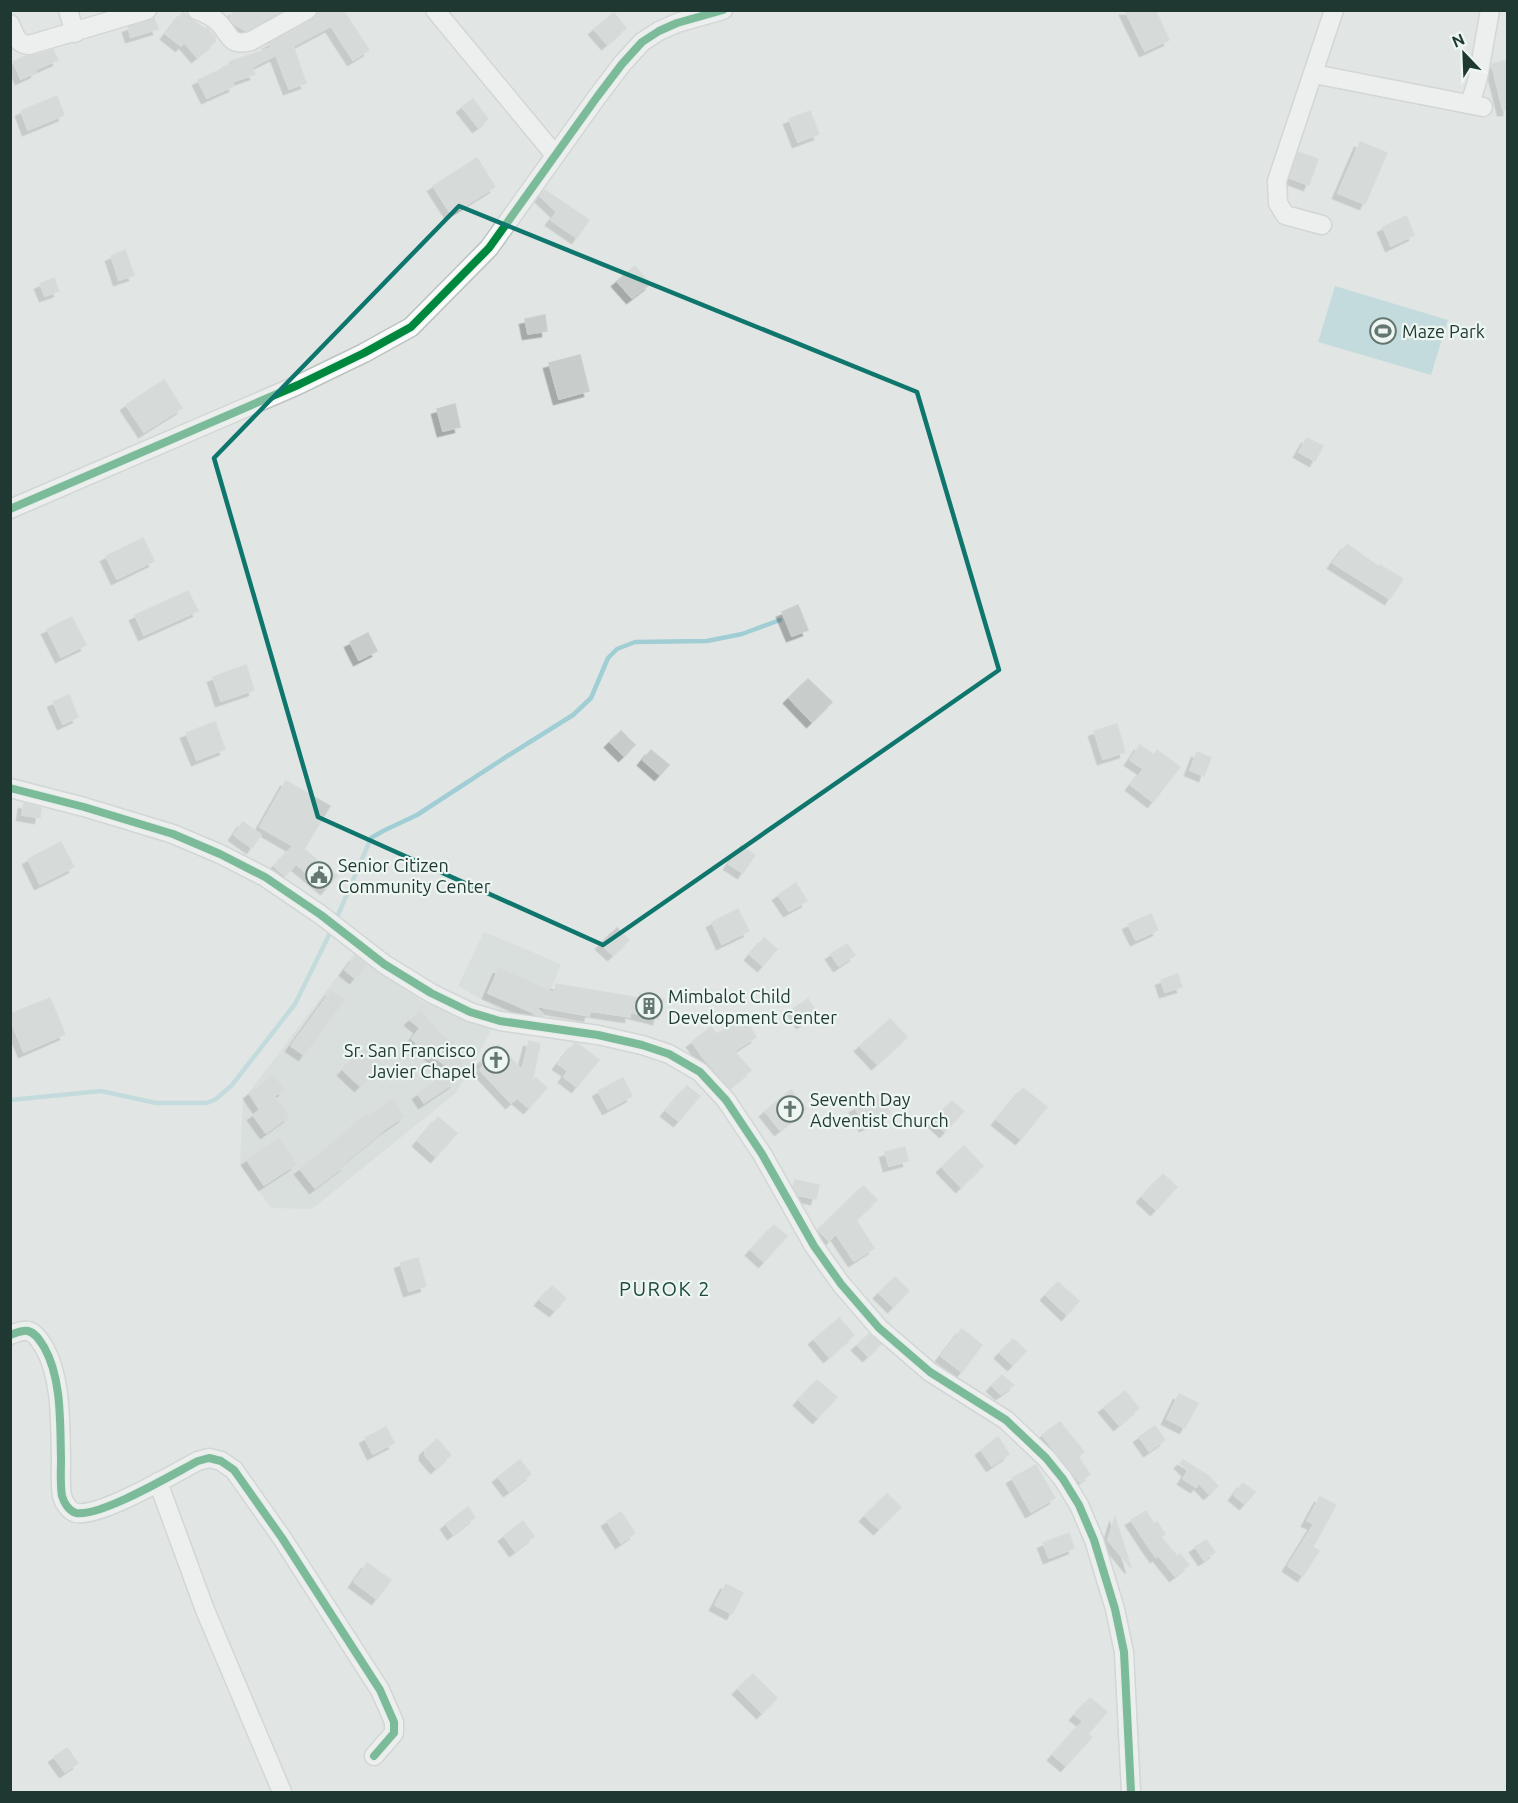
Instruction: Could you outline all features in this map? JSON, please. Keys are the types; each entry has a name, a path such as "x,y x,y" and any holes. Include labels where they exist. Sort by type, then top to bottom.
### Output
{"street":[{"path":"68,10 75,33"},
{"path":"196,10 218,22 233,41 241,44 251,41 307,10"},
{"path":"435,10 555,155"},
{"path":"10,509 298,385 411,327 489,248 597,97 642,42 677,23 723,10"},
{"path":"1322,225 1285,215 1278,204 1277,181 1334,10"},
{"path":"1314,74 1477,106 1478,78 1490,10"},
{"path":"10,24 17,40 29,45 75,33 139,11"},
{"path":"10,788 84,807 173,834 220,854 265,877 321,915 384,964 431,993 470,1012 500,1021 598,1035 642,1045 669,1054 700,1072 726,1100 762,1154 814,1246 841,1284 879,1328 930,1372 1006,1420 1046,1458 1063,1479 1079,1505 1094,1540 1115,1609 1124,1652 1131,1792"},
{"path":"10,1335 21,1331 32,1333 40,1342 52,1366 59,1401 62,1496 70,1510 76,1513 93,1512 198,1461 209,1458 221,1461 234,1470 282,1538 380,1690 394,1722 394,1733 374,1756"},
{"path":"158,1482 205,1610 282,1792"}],"highlighted area":[{"path":"459,206 917,392 999,670 603,945 318,817 214,458"}],"shaded area":[{"path":"484,932 561,964 538,1022 498,1009 458,986"},
{"path":"355,953 423,1002 493,1026 456,1093 312,1209 271,1208 240,1164 243,1100"}],"water":[{"name":"Maze Park","path":"1335,286 1448,320 1431,375 1318,342"}],"building":[{"path":"235,10 283,10 246,31 233,23 230,18"},
{"path":"318,10 343,10 369,50 353,60 331,26 293,46 306,83 289,89 276,55 252,67 255,74 232,82 234,86 207,98 198,80 230,65 229,62 273,47 268,44 312,20"},
{"path":"1125,10 1155,10 1169,40 1145,51"},
{"path":"183,12 205,29 207,28 215,37 215,42 197,57 184,42 181,46 166,34"},
{"path":"614,13 626,28 607,44 594,29"},
{"path":"154,18 158,29 131,37 128,27"},
{"path":"53,50 58,60 21,79 13,62 25,56"},
{"path":"1508,60 1508,110 1503,110 1492,64"},
{"path":"57,96 64,115 28,130 21,111"},
{"path":"473,99 488,119 478,127 462,107"},
{"path":"810,111 819,134 798,142 789,119"},
{"path":"1360,142 1387,153 1365,204 1338,193"},
{"path":"1298,152 1318,159 1309,185 1290,178"},
{"path":"477,158 495,187 451,214 433,186"},
{"path":"545,190 589,220 577,238 551,220 557,212 540,196"},
{"path":"1406,216 1414,235 1391,246 1383,227"},
{"path":"125,250 134,275 119,280 111,256"},
{"path":"635,266 650,284 632,298 617,281"},
{"path":"54,278 59,291 45,296 40,284"},
{"path":"545,315 547,331 528,334 525,319"},
{"path":"580,355 589,391 559,399 549,363"},
{"path":"164,380 182,408 144,432 126,405"},
{"path":"455,404 460,427 443,431 437,409"},
{"path":"1307,438 1323,446 1315,461 1299,452"},
{"path":"143,538 154,561 117,579 106,556"},
{"path":"1347,544 1379,567 1380,565 1403,579 1390,599 1333,563"},
{"path":"188,591 198,611 144,635 135,615"},
{"path":"798,605 808,630 792,636 782,612"},
{"path":"72,617 86,645 61,657 47,629"},
{"path":"368,633 377,651 359,660 350,642"},
{"path":"246,665 254,690 221,701 213,677"},
{"path":"808,679 832,702 812,722 789,698"},
{"path":"69,695 78,717 63,724 53,702"},
{"path":"215,722 225,749 197,760 186,733"},
{"path":"1117,724 1125,752 1103,759 1094,731"},
{"path":"621,731 635,745 624,756 610,742"},
{"path":"1140,745 1154,755 1157,750 1180,767 1153,802 1131,785 1144,769 1130,760"},
{"path":"651,750 669,765 660,775 643,760"},
{"path":"1197,752 1211,758 1204,776 1190,770"},
{"path":"286,781 330,806 304,849 337,876 326,889 296,864 285,876 274,866 293,846 260,827"},
{"path":"24,803 41,808 40,818 22,815"},
{"path":"243,822 261,835 252,848 234,835"},
{"path":"61,842 74,867 40,884 28,859"},
{"path":"741,846 755,855 743,873 729,864"},
{"path":"796,883 807,901 789,911 778,895"},
{"path":"738,909 749,931 722,944 712,922"},
{"path":"1151,914 1158,930 1136,940 1128,924"},
{"path":"617,928 629,940 613,955 601,944"},
{"path":"764,938 777,949 763,966 750,955"},
{"path":"847,944 855,955 839,966 831,954"},
{"path":"355,957 366,965 355,978 345,970"},
{"path":"499,968 554,993 556,984 639,998 640,994 663,999 658,1019 630,1012 630,1017 590,1011 589,1016 535,1006 543,1014 538,1015 488,993"},
{"path":"1178,974 1182,987 1165,992 1161,980"},
{"path":"331,991 344,1000 304,1055 291,1046"},
{"path":"50,998 65,1034 24,1052 10,1014"},
{"path":"808,999 817,1013 802,1023 793,1009"},
{"path":"420,1011 444,1037 468,1054 455,1072 412,1039 420,1028 410,1020"},
{"path":"745,1018 756,1037 734,1051 751,1070 730,1088 692,1042 711,1027 717,1034"},
{"path":"890,1019 907,1037 877,1064 860,1046"},
{"path":"529,1041 540,1044 532,1082 536,1078 547,1088 529,1108 517,1098 511,1103 480,1070 484,1065 481,1061 498,1045 522,1070"},
{"path":"575,1043 599,1060 577,1087 564,1077 568,1071 558,1064"},
{"path":"365,1048 381,1064 360,1086 343,1070"},
{"path":"448,1072 455,1082 424,1103 418,1094"},
{"path":"274,1076 284,1090 274,1096 289,1116 266,1133 253,1115 260,1110 249,1093"},
{"path":"623,1078 632,1096 608,1109 598,1091"},
{"path":"687,1086 700,1096 679,1121 666,1111"},
{"path":"1023,1088 1047,1107 1021,1139 997,1120"},
{"path":"791,1090 806,1109 780,1130 765,1111"},
{"path":"880,1094 890,1113 865,1126 855,1107"},
{"path":"393,1099 404,1116 315,1188 300,1169 366,1114 368,1116"},
{"path":"952,1101 964,1111 945,1132 933,1121"},
{"path":"438,1117 457,1133 436,1157 418,1141"},
{"path":"279,1139 296,1164 264,1185 247,1160"},
{"path":"964,1146 983,1166 961,1187 942,1167"},
{"path":"905,1147 908,1161 889,1166 885,1152"},
{"path":"1163,1174 1177,1187 1156,1210 1142,1197"},
{"path":"795,1180 819,1185 816,1199 798,1195 793,1187"},
{"path":"863,1186 877,1200 856,1220 874,1248 854,1261 836,1234 829,1241 818,1230"},
{"path":"774,1225 787,1236 764,1262 751,1250"},
{"path":"418,1258 426,1286 409,1291 400,1263"},
{"path":"895,1277 909,1291 893,1307 879,1293"},
{"path":"1058,1282 1079,1301 1067,1315 1046,1295"},
{"path":"552,1286 566,1298 555,1311 540,1300"},
{"path":"839,1318 854,1335 829,1357 814,1339"},
{"path":"962,1329 982,1345 962,1372 941,1356"},
{"path":"869,1334 881,1344 868,1356 857,1345"},
{"path":"1013,1339 1026,1351 1013,1365 1000,1353"},
{"path":"1002,1375 1014,1385 1001,1394 992,1386"},
{"path":"817,1380 837,1397 818,1418 799,1400"},
{"path":"1125,1391 1139,1408 1119,1425 1104,1407"},
{"path":"1179,1394 1198,1403 1185,1428 1167,1419"},
{"path":"1060,1422 1084,1452 1078,1457 1090,1474 1080,1482 1042,1435"},
{"path":"1155,1426 1165,1440 1149,1451 1139,1437"},
{"path":"386,1427 394,1443 373,1454 365,1438"},
{"path":"998,1437 1009,1454 992,1466 981,1450"},
{"path":"437,1439 451,1455 436,1468 425,1455 425,1450"},
{"path":"520,1460 531,1474 509,1491 498,1477"},
{"path":"1183,1460 1209,1476 1218,1486 1209,1494 1199,1483 1196,1487 1183,1479 1188,1471 1180,1463"},
{"path":"1036,1465 1055,1498 1031,1512 1012,1478"},
{"path":"1243,1483 1255,1492 1245,1504 1234,1495"},
{"path":"887,1494 901,1507 879,1529 865,1516"},
{"path":"1320,1497 1336,1505 1313,1547 1319,1551 1303,1576 1288,1566 1314,1524 1307,1521"},
{"path":"468,1507 475,1517 453,1534 446,1524"},
{"path":"1146,1511 1154,1524 1157,1522 1165,1534 1161,1537 1177,1556 1180,1554 1189,1565 1175,1576 1158,1555 1156,1557 1131,1520"},
{"path":"621,1512 635,1533 621,1543 607,1521"},
{"path":"1115,1517 1131,1568 1108,1540"},
{"path":"523,1521 534,1536 515,1551 504,1536"},
{"path":"1069,1533 1074,1548 1049,1558 1043,1543"},
{"path":"1206,1540 1215,1552 1204,1560 1195,1547"},
{"path":"367,1563 391,1580 377,1599 354,1582"},
{"path":"726,1584 743,1593 732,1614 715,1605"},
{"path":"753,1674 777,1698 762,1713 738,1689"},
{"path":"1090,1698 1107,1712 1088,1734 1092,1737 1066,1766 1053,1755 1083,1721 1075,1715"},
{"path":"67,1748 78,1763 65,1772 54,1757"}],"waterway":[{"path":"335,922 371,838 417,815 573,715 591,698 608,658 617,649 635,642 707,641 742,634 780,620"},
{"path":"10,1100 101,1091 156,1103 207,1103 216,1099 232,1085 295,1004 332,929"}],"cycle path":[{"path":"10,509 298,385 411,327 489,248 597,97 642,42 677,23 723,10"},
{"path":"10,788 84,807 173,834 220,854 265,877 321,915 384,964 431,993 470,1012 500,1021 598,1035 642,1045 669,1054 700,1072 726,1100 762,1154 814,1246 841,1284 879,1328 930,1372 1006,1420 1046,1458 1063,1479 1079,1505 1094,1540 1115,1609 1124,1652 1131,1792"},
{"path":"10,1335 28,1331 38,1338 50,1359 59,1402 62,1496 73,1512 87,1512 119,1502 198,1461 209,1458 221,1461 234,1470 282,1538 380,1690 394,1722 394,1733 374,1756"}],"place":[{"name":"Maze Park","path":"1383,331"},
{"name":"Senior Citizen Community Center","path":"319,875"},
{"name":"Mimbalot Child Development Center","path":"649,1006"},
{"name":"Sr. San Francisco Javier Chapel","path":"496,1060"},
{"name":"Seventh Day Adventist Church","path":"790,1109"}],"district":[{"name":"PUROK 2","path":"665,1288"}]}
